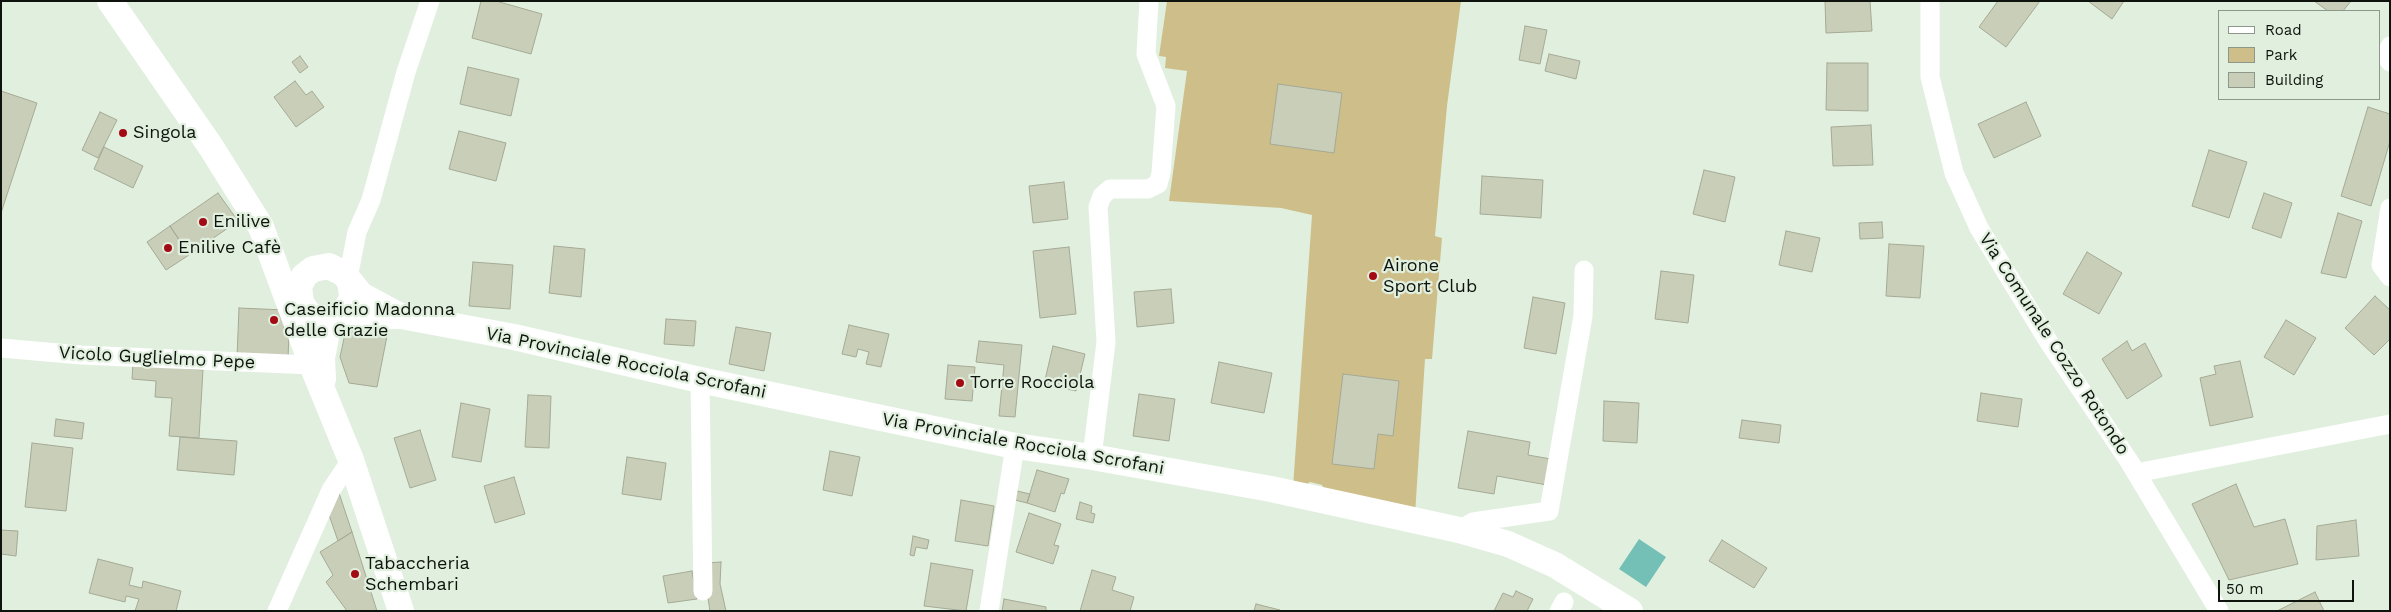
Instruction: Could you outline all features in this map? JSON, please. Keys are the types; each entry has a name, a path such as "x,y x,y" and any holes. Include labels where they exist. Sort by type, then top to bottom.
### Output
{"street":[{"path":"110,1 211,147 261,227 299,308 312,365 324,390 351,460 401,611"},
{"path":"324,390 322,358 327,332 335,317 343,313 350,302 352,295 349,280 357,232 371,200 406,72 430,1"},
{"path":"1092,457 1106,342 1098,207 1102,196 1110,189 1148,189 1158,184 1161,173 1166,106 1146,54 1149,1"},
{"name":"Via Comunale Cozzo Rotondo","path":"1930,1 1930,76 1954,173 1979,228 2050,344 2136,473 2219,611"},
{"path":"2390,46 2386,56 2390,62"},
{"path":"2390,208 2381,265 2390,277"},
{"path":"261,227 286,252 301,261 334,267 349,280 361,295 401,316"},
{"path":"299,308 300,287 304,276 321,266 357,232"},
{"path":"1459,530 1473,522 1549,512 1583,316 1584,270"},
{"path":"299,308 317,318 401,316"},
{"name":"Via Provinciale Rocciola Scrofani","path":"401,316 514,337 700,380 1015,446 1092,457 1271,489 1459,530 1508,544 1555,565 1630,611"},
{"name":"Vicolo Guglielmo Pepe","path":"1,348 81,355 312,365"},
{"path":"700,380 703,591"},
{"path":"2136,473 2390,424"},
{"path":"989,611 1015,446"},
{"path":"278,611 331,490 351,460"}],"green space":[{"name":"Airone Sport Club","path":"1167,1 1461,1 1447,106 1435,236 1442,238 1432,359 1425,359 1415,515 1326,494 1322,485 1310,482 1301,488 1293,487 1312,215 1281,208 1169,201 1187,71 1165,68 1166,57 1159,56"}],"water":[{"path":"1639,539 1666,557 1646,587 1619,569"}],"building":[{"path":"481,1 496,1 542,14 531,54 472,38"},
{"path":"1825,1 1870,1 1872,31 1826,33"},
{"path":"1998,1 2040,1 2006,47 1979,27"},
{"path":"2088,1 2124,1 2112,19"},
{"path":"2314,1 2351,1 2344,10 2327,10"},
{"path":"1525,26 1547,30 1540,64 1519,60"},
{"path":"1549,54 1580,61 1576,79 1545,71"},
{"path":"300,56 308,67 300,73 292,62"},
{"path":"1827,63 1868,63 1868,111 1826,110"},
{"path":"468,67 519,79 511,116 460,104"},
{"path":"295,81 306,95 312,91 324,107 296,127 274,97"},
{"path":"1278,84 1342,93 1334,153 1270,144"},
{"path":"1,91 37,103 1,213"},
{"path":"2026,102 2041,136 1994,158 1978,124"},
{"path":"2368,107 2390,114 2390,141 2371,206 2341,196"},
{"path":"100,112 117,120 98,158 82,150"},
{"path":"1871,125 1873,165 1833,166 1831,127"},
{"path":"459,131 506,143 496,181 449,169"},
{"path":"104,147 143,166 133,188 94,169"},
{"path":"2209,150 2247,162 2229,218 2192,206"},
{"path":"1704,170 1735,177 1725,222 1693,214"},
{"path":"1482,176 1543,180 1541,218 1480,214"},
{"path":"1064,182 1068,219 1033,223 1029,186"},
{"path":"218,193 238,221 189,255 170,226"},
{"path":"2264,193 2292,203 2281,238 2252,228"},
{"path":"2338,213 2362,221 2346,278 2321,273"},
{"path":"1882,222 1883,238 1860,239 1859,223"},
{"name":"Enilive Cafè","path":"170,226 189,255 166,270 147,242"},
{"path":"1786,231 1820,238 1812,272 1779,265"},
{"path":"1889,244 1924,246 1920,298 1886,296"},
{"path":"554,246 585,249 581,297 549,293"},
{"path":"1069,247 1076,314 1040,318 1033,251"},
{"path":"2087,252 2122,273 2099,314 2063,294"},
{"path":"473,262 513,265 510,309 469,306"},
{"path":"1661,271 1694,275 1688,323 1655,319"},
{"path":"1171,289 1174,323 1137,327 1134,292"},
{"path":"2375,296 2390,310 2390,339 2374,355 2345,328"},
{"path":"1533,297 1565,303 1556,354 1524,348"},
{"path":"239,308 285,310 284,331 289,331 288,360 237,357"},
{"path":"666,319 696,321 694,346 664,344"},
{"path":"2286,320 2316,338 2294,375 2264,357"},
{"path":"849,325 889,334 881,367 866,364 869,352 858,349 856,357 842,354"},
{"path":"736,327 771,333 764,371 729,364"},
{"path":"346,329 387,336 377,387 349,383 340,357"},
{"path":"979,341 1022,345 1015,417 999,416 1004,365 976,362"},
{"path":"2127,341 2132,351 2145,343 2162,376 2127,399 2102,359"},
{"path":"1053,346 1085,354 1076,391 1044,384"},
{"path":"2240,361 2253,417 2210,426 2200,378 2216,374 2214,366"},
{"path":"1219,362 1272,373 1264,413 1211,403"},
{"path":"133,364 203,370 199,438 169,436 172,398 155,397 156,381 132,379"},
{"name":"Torre Rocciola","path":"948,365 975,367 972,401 945,399"},
{"path":"1343,374 1399,381 1393,436 1378,434 1374,469 1332,464"},
{"path":"1981,393 2022,399 2018,427 1977,421"},
{"path":"1139,394 1175,399 1169,441 1133,436"},
{"path":"528,395 551,396 549,448 525,447"},
{"path":"1604,401 1639,403 1637,443 1603,441"},
{"path":"461,403 490,409 481,462 452,457"},
{"path":"56,419 84,423 82,439 54,436"},
{"path":"1742,420 1781,425 1779,443 1739,438"},
{"path":"420,430 436,480 410,488 394,438"},
{"path":"1468,431 1530,442 1528,455 1551,459 1547,485 1497,476 1494,494 1458,488"},
{"path":"180,437 237,441 234,475 177,470"},
{"path":"32,443 73,448 66,511 25,507"},
{"path":"830,451 860,457 852,496 823,490"},
{"path":"627,457 666,463 661,500 622,494"},
{"path":"1037,470 1069,479 1064,494 1061,493 1055,512 1027,503"},
{"path":"514,477 525,514 495,523 484,486"},
{"path":"2236,484 2254,527 2285,519 2298,564 2229,580 2192,504"},
{"path":"1017,491 1030,494 1027,503 1015,500"},
{"path":"339,493 352,532 338,541 328,512"},
{"path":"961,500 994,506 988,546 955,541"},
{"path":"1080,502 1092,506 1091,513 1095,514 1093,523 1076,519"},
{"path":"1029,513 1061,524 1054,545 1059,546 1053,564 1016,552"},
{"path":"2356,520 2359,556 2316,560 2317,526"},
{"path":"1,530 18,531 16,556 1,554"},
{"path":"352,532 377,611 347,611 326,582 333,575 320,552"},
{"path":"913,536 929,540 927,549 916,547 914,556 910,555"},
{"path":"1722,540 1767,568 1754,588 1709,561"},
{"path":"98,559 133,568 129,585 142,588 143,581 181,591 176,611 135,611 139,599 126,596 125,602 89,593"},
{"path":"721,562 720,584 726,611 710,611 705,563"},
{"path":"931,563 973,570 966,611 924,606"},
{"path":"1092,570 1116,577 1112,590 1134,597 1130,611 1080,611"},
{"path":"692,571 697,599 668,603 663,576"},
{"path":"1516,591 1533,599 1527,611 1494,611 1503,593 1513,597"},
{"path":"2315,592 2324,611 2277,611"},
{"path":"1004,599 1046,607 1046,611 1002,611"},
{"path":"1256,604 1280,610 1280,611 1254,611"}],"place":[{"name":"Singola","path":"123,133"},
{"name":"Enilive","path":"203,222"},
{"name":"Enilive Cafè","path":"168,248"},
{"name":"Airone Sport Club","path":"1373,276"},
{"name":"Caseificio Madonna delle Grazie","path":"274,320"},
{"name":"Torre Rocciola","path":"960,383"},
{"name":"Tabaccheria Schembari","path":"355,574"}]}
